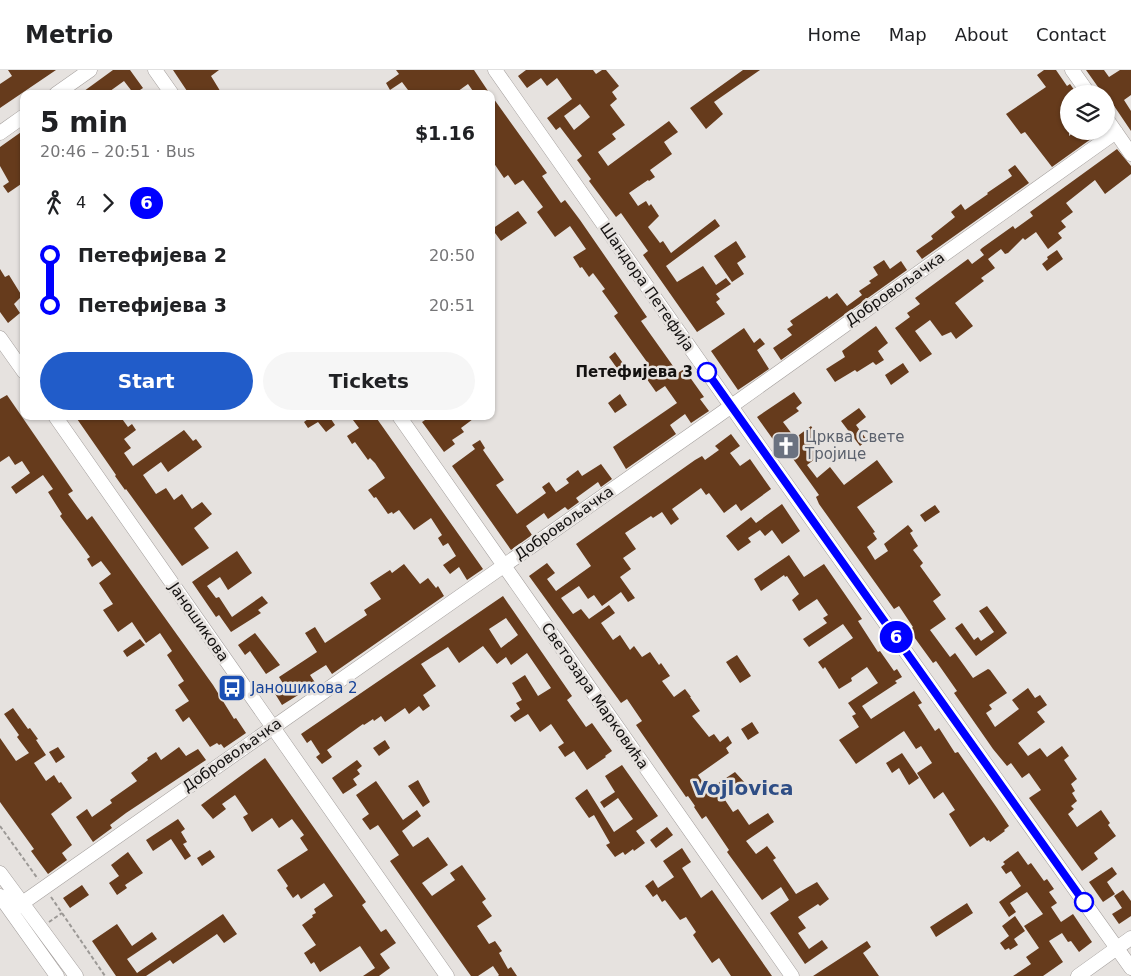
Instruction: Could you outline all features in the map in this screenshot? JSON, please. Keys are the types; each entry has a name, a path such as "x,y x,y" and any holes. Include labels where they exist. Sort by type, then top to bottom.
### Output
{"street":[{"path":"62,90 90,70"},
{"path":"155,70 169,90"},
{"name":"Шандора Петефија","path":"494,70 1131,968"},
{"path":"1072,70 1083,85"},
{"path":"0,133 20,119"},
{"path":"1116,132 1131,154"},
{"name":"Добровољачка","path":"11,911 731,406 1116,132"},
{"path":"0,338 20,366"},
{"name":"Јаношикова","path":"58,420 447,976"},
{"name":"Светозара Марковића","path":"402,420 792,976"},
{"path":"0,873 76,976"},
{"path":"0,896 56,976"},
{"path":"1078,976 1131,938"}],"path":[{"path":"0,826 105,976"}],"building":[{"path":"8,70 56,70 27,90 20,90 20,94 0,108 0,84 12,76"},
{"path":"113,70 130,70 143,88 131,90 124,81 112,90 86,90"},
{"path":"173,70 219,70 211,76 220,90 186,90"},
{"path":"396,70 474,70 487,90 472,90 468,84 460,90 408,90 402,82 390,90 386,83 399,74"},
{"path":"526,70 593,70 596,74 606,70 619,86 612,92 617,99 610,105 625,125 612,134 616,139 598,152 608,166 669,121 678,132 664,142 672,154 650,170 655,177 629,193 638,206 646,201 649,206 651,204 659,216 648,227 660,243 663,241 671,253 715,219 720,226 666,266 677,282 703,266 716,285 726,278 731,284 716,294 720,299 716,302 725,314 697,332 643,255 648,251 621,213 616,217 589,181 591,179 577,160 582,156 560,127 556,130 547,118 572,99 557,78 547,86 541,78 527,88 518,76","holes":["580,104 590,117 574,130 564,116"]},
{"path":"743,70 760,70 714,102 723,114 706,129 690,108"},
{"path":"1044,70 1056,70 1066,85 1060,85 1060,140 1090,140 1052,167 1025,132 1021,134 1006,114 1046,87 1037,75"},
{"path":"1086,70 1104,70 1109,77 1120,70 1131,70 1131,95 1124,100 1131,111 1131,131 1115,107 1115,85 1097,85"},
{"path":"495,101 547,173 542,176 561,203 565,200 580,220 647,317 641,321 678,373 684,369 704,397 700,399 709,411 691,423 685,414 670,425 676,434 626,469 613,447 677,403 665,386 656,392 639,368 647,362 614,316 618,313 602,291 605,289 593,273 589,277 582,267 580,268 573,257 586,249 570,226 555,237 537,212 543,207 523,180 515,185 508,175 504,178 495,165"},
{"path":"20,133 20,185 8,193 3,186 9,182 0,166 0,147"},
{"path":"1117,149 1131,166 1131,174 1105,194 1095,180 1066,203 1073,212 1061,221 1066,227 1058,233 1062,238 1048,249 1036,232 1025,240 1023,238 1008,253 1005,254 1001,249 988,259 995,268 981,278 984,281 955,303 973,326 956,339 951,332 942,336 930,320 915,331 932,354 920,362 895,328 910,317 907,313 920,304 915,298 968,259 972,264 984,255 980,250 982,248 1013,226 1015,229 1033,216 1030,212"},
{"path":"1015,165 1029,183 922,259 916,251 933,239 931,236 955,217 951,212 961,204 965,210 988,194 1012,176 1008,170"},
{"path":"518,211 527,223 501,241 495,233 495,227"},
{"path":"736,241 746,257 737,263 744,274 732,282 714,256"},
{"path":"1057,250 1063,259 1047,271 1042,264 1048,259 1047,257"},
{"path":"884,260 890,269 901,261 907,270 781,360 773,348 792,335 787,329 793,325 790,321 827,296 829,299 837,293 847,306 862,295 859,291 871,283 869,281 878,275 873,267"},
{"path":"0,269 5,277 9,275 20,293 20,298 14,304 20,313 8,323 0,312"},
{"path":"876,326 888,343 878,351 884,360 876,365 873,362 857,372 855,370 835,382 826,369 845,357 842,351"},
{"path":"744,328 754,343 760,338 765,344 757,350 769,369 738,390 711,351"},
{"path":"615,352 630,373 624,378 609,357"},
{"path":"903,363 909,372 891,385 885,375"},
{"path":"794,392 802,403 796,408 799,411 783,422 795,438 811,426 818,436 809,443 819,456 807,465 817,478 830,467 844,485 877,460 893,482 857,507 875,532 873,533 877,539 867,547 875,560 888,551 884,544 908,525 913,531 910,533 918,546 913,550 923,563 920,566 941,595 933,601 946,619 930,630 950,657 955,653 973,678 988,669 1007,693 989,705 992,709 986,713 995,727 1019,709 1012,700 1028,688 1035,698 1040,695 1047,705 1037,712 1045,722 1018,743 1028,756 1040,748 1047,757 1062,746 1069,756 1064,760 1077,779 1071,784 1075,791 1072,793 1077,801 1071,806 1074,809 1068,814 1077,827 1101,810 1116,836 1094,853 1098,859 1082,871 1029,798 1041,790 1029,773 1022,778 1011,763 1007,766 993,749 954,693 957,691 936,661 933,663 909,630 913,627 899,606 894,609 819,504 816,497 819,495 791,456 787,459 757,417"},
{"path":"620,394 627,405 615,413 608,403"},
{"path":"7,395 20,414 20,420 24,420 73,491 68,494 87,520 92,516 213,685 234,719 236,718 246,733 224,748 221,744 217,743 210,747 189,717 183,722 175,710 189,701 178,685 184,681 167,655 172,651 160,633 146,643 132,622 118,632 103,610 113,604 99,583 111,574 101,561 92,567 87,559 90,557 60,516 62,514 48,492 53,489 43,475 16,494 11,487 30,473 22,461 15,465 9,456 0,462 0,399"},
{"path":"859,408 866,417 856,425 867,440 860,446 841,421"},
{"path":"78,420 123,420 128,427 132,424 136,430 124,439 131,448 124,453 133,466 184,430 193,441 196,439 202,447 168,472 161,462 143,475 156,494 166,488 174,500 182,494 192,509 202,502 212,514 194,528 209,548 182,566 125,490"},
{"path":"307,420 332,420 335,425 326,432 318,422 308,428 304,422"},
{"path":"353,420 378,420 483,569 467,580 459,567 450,574 443,565 456,556 448,543 443,546 438,538 442,535 431,518 414,530 399,510 393,514 392,512 388,514 376,497 374,498 368,490 385,478 375,463 370,458 368,460 355,442 352,444 347,436 359,428"},
{"path":"425,420 472,420 461,428 464,432 452,440 455,444 444,452 422,422"},
{"path":"731,434 740,446 730,453 740,466 750,459 771,489 741,511 736,504 724,513 709,493 706,495 701,488 672,509 679,519 671,525 662,512 653,518 651,516 625,533 636,549 623,558 631,569 620,577 635,598 628,602 621,592 602,606 594,595 588,599 579,586 561,598 573,614 581,609 589,619 609,605 615,613 601,623 613,640 620,635 630,650 634,646 642,657 650,652 670,676 662,681 674,697 685,689 691,697 700,711 692,716 709,737 714,734 720,742 728,736 732,743 726,748 729,753 698,775 708,790 735,772 745,783 723,797 733,812 738,809 749,825 768,813 774,822 746,841 756,854 767,846 776,858 773,860 796,894 817,882 829,899 820,906 818,904 798,917 806,928 798,933 809,949 822,940 828,948 805,964 770,913 789,900 781,887 762,900 727,852 729,850 706,816 702,819 688,796 686,797 636,725 642,721 627,699 621,703 529,576 547,563 555,573 547,579 556,591 591,566 576,544 695,460 702,456 705,460 719,450 715,446"},
{"path":"480,440 485,448 483,450 504,480 496,485 517,514 546,493 542,487 549,482 556,492 569,483 566,479 578,470 582,476 601,464 612,479 601,487 598,482 576,498 579,502 568,510 565,507 548,519 544,513 526,526 532,535 511,550 452,466 475,449 472,445"},
{"path":"782,504 800,531 782,544 772,530 765,536 760,530 748,538 751,542 738,551 726,536 751,517 756,523"},
{"path":"935,505 940,512 925,522 920,515"},
{"path":"237,551 252,573 228,590 220,577 207,586 216,598 219,597 232,617 262,596 268,603 258,610 261,613 231,632 219,615 216,617 192,582"},
{"path":"789,555 804,577 824,564 862,619 858,621 878,652 880,651 894,671 897,669 902,677 895,681 897,683 862,706 871,719 914,691 922,703 918,705 935,731 939,728 955,753 958,752 1009,826 1005,831 990,842 984,837 970,847 949,814 955,810 943,792 934,799 917,773 932,763 921,746 916,749 904,731 856,764 839,740 859,727 852,716 856,714 848,703 878,683 867,667 851,678 852,681 839,689 825,667 823,669 818,662 853,638 843,624 809,647 803,639 827,623 823,618 828,615 817,599 799,611 792,600 799,594 787,576 785,577 784,575 761,591 754,579"},
{"path":"404,564 420,584 428,578 436,588 438,586 444,596 332,674 326,665 310,675 316,684 282,705 274,692 284,685 279,677 317,652 305,633 315,627 325,643 367,615 364,610 381,599 370,583 390,570 392,573"},
{"path":"503,596 572,696 567,700 586,727 592,723 612,751 587,770 574,751 565,757 558,747 564,743 551,724 540,732 528,714 515,722 510,716 520,709 516,703 522,700 512,683 525,675 538,696 551,688 527,653 511,665 506,657 497,664 483,646 459,663 448,647 421,664 436,686 423,695 430,706 423,711 419,706 409,714 405,708 385,722 381,716 374,721 373,719 363,724 327,750 332,757 322,764 316,757 320,754 311,740 307,743 301,734","holes":["506,618 518,635 501,648 489,629"]},
{"path":"987,606 1007,633 976,656 955,628 962,623 974,640 978,637 981,641 994,632 979,611"},
{"path":"255,633 280,665 266,674 250,651 245,655 238,645"},
{"path":"140,639 145,645 127,657 123,651"},
{"path":"737,655 751,676 740,683 726,662"},
{"path":"13,708 28,729 30,728 38,739 36,740 46,755 34,763 46,781 54,775 72,798 51,814 72,845 62,853 67,860 48,874 31,851 34,849 0,802 0,738 16,761 29,753 4,714"},
{"path":"752,722 759,733 748,740 741,729"},
{"path":"385,740 390,748 379,756 373,748"},
{"path":"58,747 65,757 56,763 49,752"},
{"path":"179,747 186,756 198,749 206,760 126,813 110,825 112,828 93,842 76,817 87,809 92,817 112,803 110,800 137,781 131,773 148,760 147,758 156,752 161,760"},
{"path":"902,753 919,778 909,785 899,768 892,773 886,763"},
{"path":"265,758 366,902 362,905 381,932 386,929 396,943 380,954 390,968 379,976 363,976 375,968 360,946 320,972 314,962 311,964 304,953 316,945 302,925 316,913 314,909 333,896 324,883 301,899 298,894 293,898 286,888 288,886 277,870 308,850 300,838 304,835 292,819 279,828 272,818 252,832 243,817 248,814 235,795 222,804 226,809 213,819 201,805"},
{"path":"357,760 362,766 357,770 360,774 353,779 357,785 343,794 332,778"},
{"path":"622,765 658,816 636,831 645,843 634,851 633,849 625,855 623,852 615,857 606,845 610,843 594,815 589,818 575,798 587,789 614,832 633,819 618,798 604,808 600,802 615,792 605,776"},
{"path":"418,780 430,802 423,807 408,786"},
{"path":"376,781 403,820 417,810 421,816 402,831 413,847 428,837 448,865 422,883 432,896 455,880 450,873 462,865 486,899 482,902 492,916 477,926 489,944 495,941 502,951 499,953 508,969 511,967 517,976 498,976 493,966 478,976 471,976 390,861 399,855 378,825 370,830 362,819 369,814 356,795"},
{"path":"178,819 185,829 181,832 187,842 183,844 191,856 185,860 171,839 153,851 146,840"},
{"path":"667,827 673,835 656,848 650,840"},
{"path":"682,848 691,862 682,868 701,898 712,890 772,976 731,976 719,958 712,963 693,935 696,932 686,917 680,920 665,900 662,902 657,894 653,897 645,886 653,880 658,888 674,877 663,861"},
{"path":"210,850 215,857 202,866 197,858"},
{"path":"1018,851 1028,865 1031,863 1044,881 1047,879 1054,889 1049,892 1057,903 1051,907 1061,922 1073,914 1092,942 1079,952 1071,941 1068,942 1062,933 1049,941 1063,962 1043,976 1013,976 1031,964 1026,957 1039,948 1024,926 1043,914 1027,892 1010,903 1016,912 1009,917 999,902 1021,886 1011,871 1006,874 1001,867 1005,864 1003,862"},
{"path":"128,852 143,873 125,885 127,888 117,895 109,883 119,876 111,865"},
{"path":"1112,867 1117,874 1107,882 1115,894 1103,902 1089,882"},
{"path":"82,885 89,895 70,908 63,898"},
{"path":"1123,890 1131,901 1131,916 1119,924 1112,914 1122,908 1114,896"},
{"path":"967,903 973,913 936,937 930,927"},
{"path":"223,914 237,934 224,943 217,934 173,964 170,960 146,976 116,976 92,941 117,924 132,946 152,932 157,939 127,959 137,973"},
{"path":"1015,916 1025,931 1014,939 1018,945 1010,950 1009,948 1005,950 1000,943 1009,936 1002,926"},
{"path":"867,941 871,947 863,953 879,976 813,976"}],"bus line":[{"name":"6","path":"707,372 1084,902"}],"place":[{"name":"Петефијева 3","path":"707,372"},
{"name":"Црква Свете Тројице","path":"786,446"},
{"name":"Јаношикова 2","path":"232,688"}],"district":[{"name":"Vojlovica","path":"743,788"}]}
